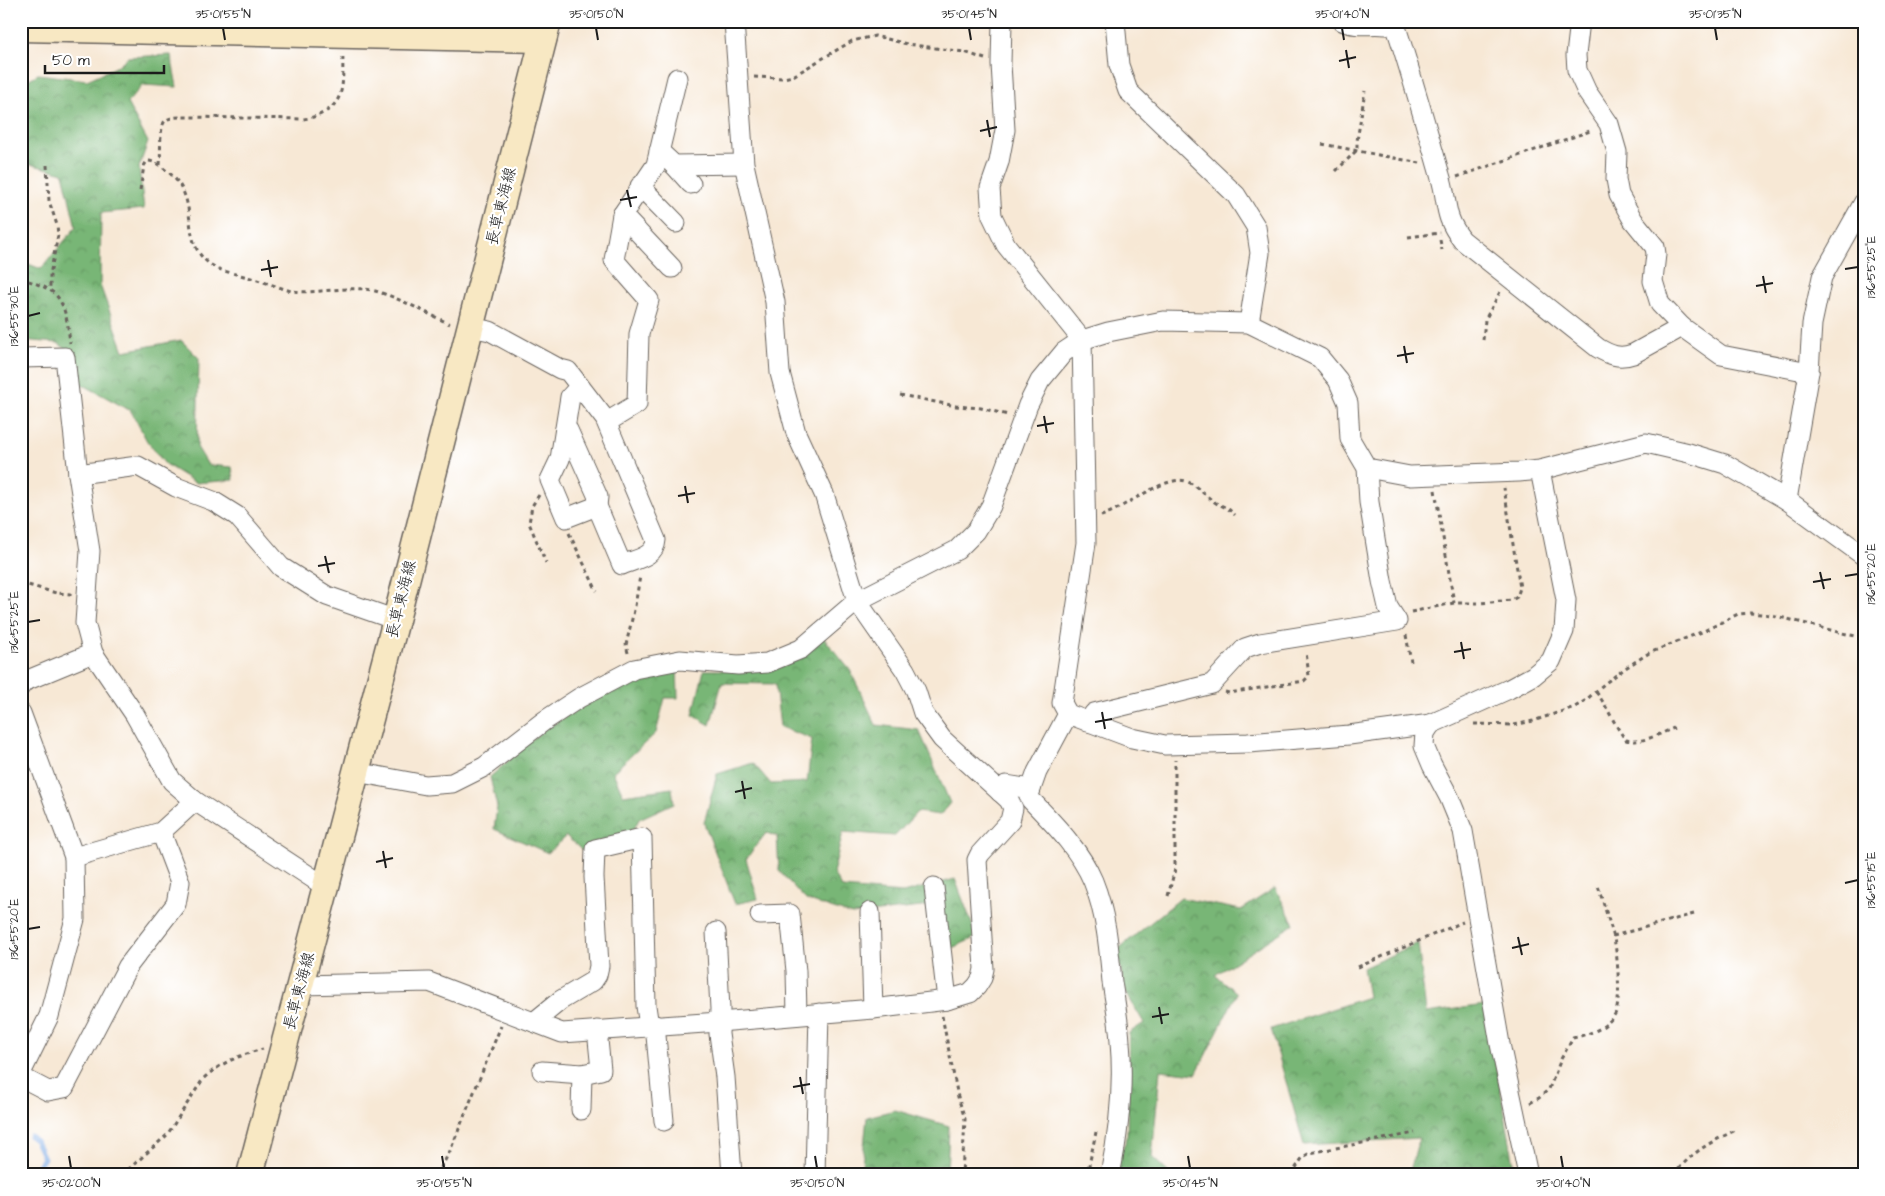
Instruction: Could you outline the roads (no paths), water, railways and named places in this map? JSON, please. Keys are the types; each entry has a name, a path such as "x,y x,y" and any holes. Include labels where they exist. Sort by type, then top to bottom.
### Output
{"main road":[{"path":"21,28 345,35 545,30"},
{"name":"長草東海線","path":"250,1175 396,620 545,30"}],"street":[{"path":"301,985 429,982 562,1033 874,1009 943,1000 970,993 982,978 984,969 977,860 980,854 1010,820 1013,815 1013,808 1009,800 942,739 923,713 916,691 905,670 857,601 824,494 796,433 780,373 775,302 744,164 736,75 734,21"},
{"path":"1002,21 1001,64 1005,130 999,162 990,188 992,216 1006,245 1082,340 1086,543 1062,702 1068,714 1132,738 1165,745 1248,743 1349,735 1431,724 1508,689 1533,676 1551,661 1564,631 1566,600 1540,470"},
{"path":"1116,21 1119,65 1128,91 1236,195 1256,227 1260,253 1249,323"},
{"path":"1342,21 1352,26 1387,23 1396,27 1417,91 1440,174 1447,215 1453,228 1462,240 1598,348 1613,356 1624,357 1633,354 1682,327"},
{"path":"1580,21 1576,56 1577,70 1587,92 1609,124 1617,152 1616,179 1619,194 1629,214 1655,247 1653,281 1660,304 1682,327 1721,355 1809,372"},
{"path":"607,422 637,404 640,334 649,300 614,260 622,215 656,165 677,78"},
{"path":"659,151 691,184"},
{"path":"674,166 744,164"},
{"path":"640,186 676,223"},
{"path":"1787,500 1809,372 1812,324 1822,277 1864,202"},
{"path":"622,215 672,268"},
{"path":"356,772 426,785 452,783 484,767 544,721 579,698 634,669 680,660 738,665 767,662 800,649 857,601 957,550 976,531 990,506 1023,418 1040,381 1064,352 1082,340 1108,332 1163,321 1249,323 1320,358 1338,380 1348,403 1350,439 1367,468 1369,502 1382,581 1388,607 1398,620 1260,643 1246,648 1212,684 1094,713 1088,722"},
{"path":"470,329 490,331 560,369 568,370 607,422 656,540 656,547 652,553 622,564 597,506 598,497 568,430 565,429"},
{"path":"21,358 65,358 78,474 90,551 85,623 93,653 136,715 172,780 195,801 326,886"},
{"path":"580,386 570,397 560,459 550,480 566,518 597,506"},
{"path":"1367,468 1410,476 1540,470 1646,443 1725,464 1787,500 1864,556"},
{"path":"78,474 138,466 176,487 213,501 237,516 281,567 327,596 396,620"},
{"path":"21,686 23,682 93,653"},
{"path":"21,713 74,858 75,919 49,1016 21,1073"},
{"path":"1068,714 1037,772 1029,796 1055,824 1084,863 1093,882 1106,925 1120,1041 1122,1083 1117,1140 1110,1175"},
{"path":"1431,724 1425,733 1424,746 1449,796 1463,831 1500,1044 1516,1110 1528,1175"},
{"path":"1000,792 1006,785 1031,789"},
{"path":"74,858 161,832 195,801"},
{"path":"21,1077 48,1091 64,1088 128,966 176,904 180,882 161,832"},
{"path":"534,1022 561,1000 593,981 597,975 599,966 594,877 595,849 642,838 646,1006 652,1025 664,1121"},
{"path":"934,887 943,1000"},
{"path":"870,912 874,1009"},
{"path":"760,915 790,914 796,971 797,1015"},
{"path":"716,932 719,1034 732,1175"},
{"path":"815,1175 819,1013"},
{"path":"542,1071 582,1074 602,1070 597,1030"},
{"path":"580,1110 582,1074"}],"waterway":[{"path":"30,1136 36,1141 44,1158 32,1175"}]}
